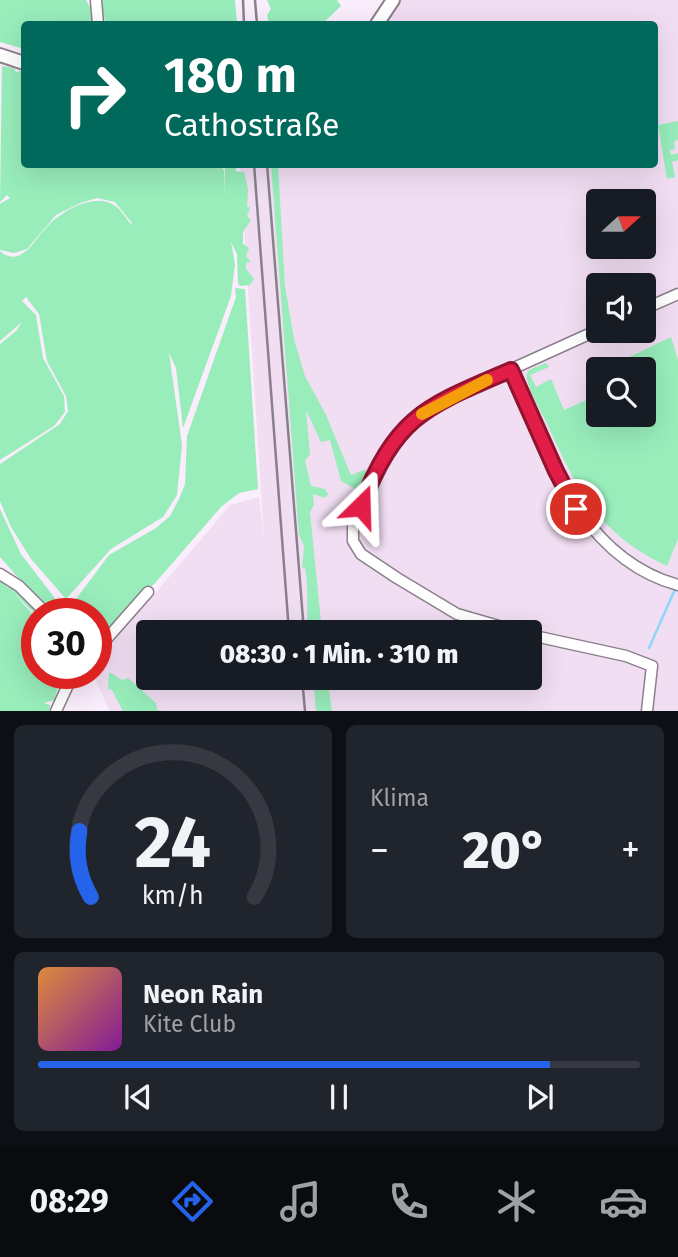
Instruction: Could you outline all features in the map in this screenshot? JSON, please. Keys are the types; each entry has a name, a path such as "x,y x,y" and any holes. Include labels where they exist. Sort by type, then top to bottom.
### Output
{"street":[{"path":"96,0 98,21"},
{"path":"379,21 393,0"},
{"path":"0,55 21,62"},
{"path":"656,303 678,293"},
{"path":"478,620 457,614 361,554 353,541 352,532 376,469 405,427 450,397 586,336"},
{"path":"511,370 576,509 601,538 624,557 649,574 675,584"},
{"path":"0,574 19,586 31,598"},
{"path":"112,633 148,592"},
{"path":"542,638 647,663 654,671 647,711"},
{"path":"56,711 64,689"}],"shaded area":[{"path":"393,0 678,0 678,711 110,711 100,689 112,689 112,635 147,603 230,505 259,497 264,538 240,168 658,168 658,21 379,21"}],"green space":[{"path":"0,0 86,0 92,10 91,21 21,21 21,48 0,42"},
{"path":"100,0 235,0 237,21 105,21"},
{"path":"267,0 337,0 341,6 325,21 268,21 267,15 271,9"},
{"path":"2,66 14,68 16,72 21,71 21,168 222,168 224,195 225,168 236,168 235,171 244,172 248,189 247,206 250,208 247,216 251,220 243,232 243,244 249,248 246,256 251,262 246,263 246,269 254,279 250,285 240,286 238,283 237,254 231,242 235,264 231,296 183,428 176,368 169,353 182,445 177,495 163,517 111,549 67,598 31,559 11,527 0,501 0,464 60,424 68,411 66,396 47,361 39,314 26,297 22,301 36,315 43,358 64,396 65,412 54,426 0,460 0,344 16,331 22,322 0,341 0,251 8,256 21,255 26,251 46,228 60,216 87,202 114,205 132,223 115,202 97,198 80,203 56,215 27,249 14,253 0,250 0,204 10,198 7,195 0,202"},
{"path":"678,121 678,140 674,141 675,149 670,150 671,155 678,153 678,160 672,162 675,177 667,179 658,125"},
{"path":"271,168 278,168 285,286 294,339 305,376 326,415 351,475 364,470 367,472 359,491 341,481 330,440 321,442 306,410 310,454 305,461 311,486 325,489 328,494 325,498 313,494 314,505 310,512 321,620 308,620 305,567 302,568 304,546 299,535"},
{"path":"235,288 245,289 258,489 239,493 221,507 156,582 112,627 112,598 77,598 109,555 156,528 170,516 179,499 185,484 187,436 236,297"},
{"path":"671,337 678,360 678,539 667,566 625,540 608,526 595,510 572,474 533,396 526,375 529,370 546,363 549,367 530,375 536,387 551,379 564,410 586,400 586,427 656,427 656,357 629,357"},
{"path":"0,509 21,554 55,598 36,598 0,557"},
{"path":"0,579 7,587 19,589 28,598 21,600 12,591 21,601 21,689 57,689 54,700 44,703 50,705 49,711 0,711"},
{"path":"112,674 122,680 128,678 136,685 136,690 141,690 156,703 157,710 162,711 123,711 112,690 108,689 112,689"},
{"path":"314,690 329,690 332,711 316,711"}],"waterway":[{"path":"649,648 676,587"}],"railway":[{"path":"243,0 244,21"},
{"path":"255,0 257,21"},
{"path":"254,168 288,620"},
{"path":"267,168 303,620"},
{"path":"303,690 305,711"}],"slow traffic":[{"path":"422,414 487,380"}],"route":[{"path":"361,506 382,458 405,427 450,397 511,370 565,491 576,509"}]}
